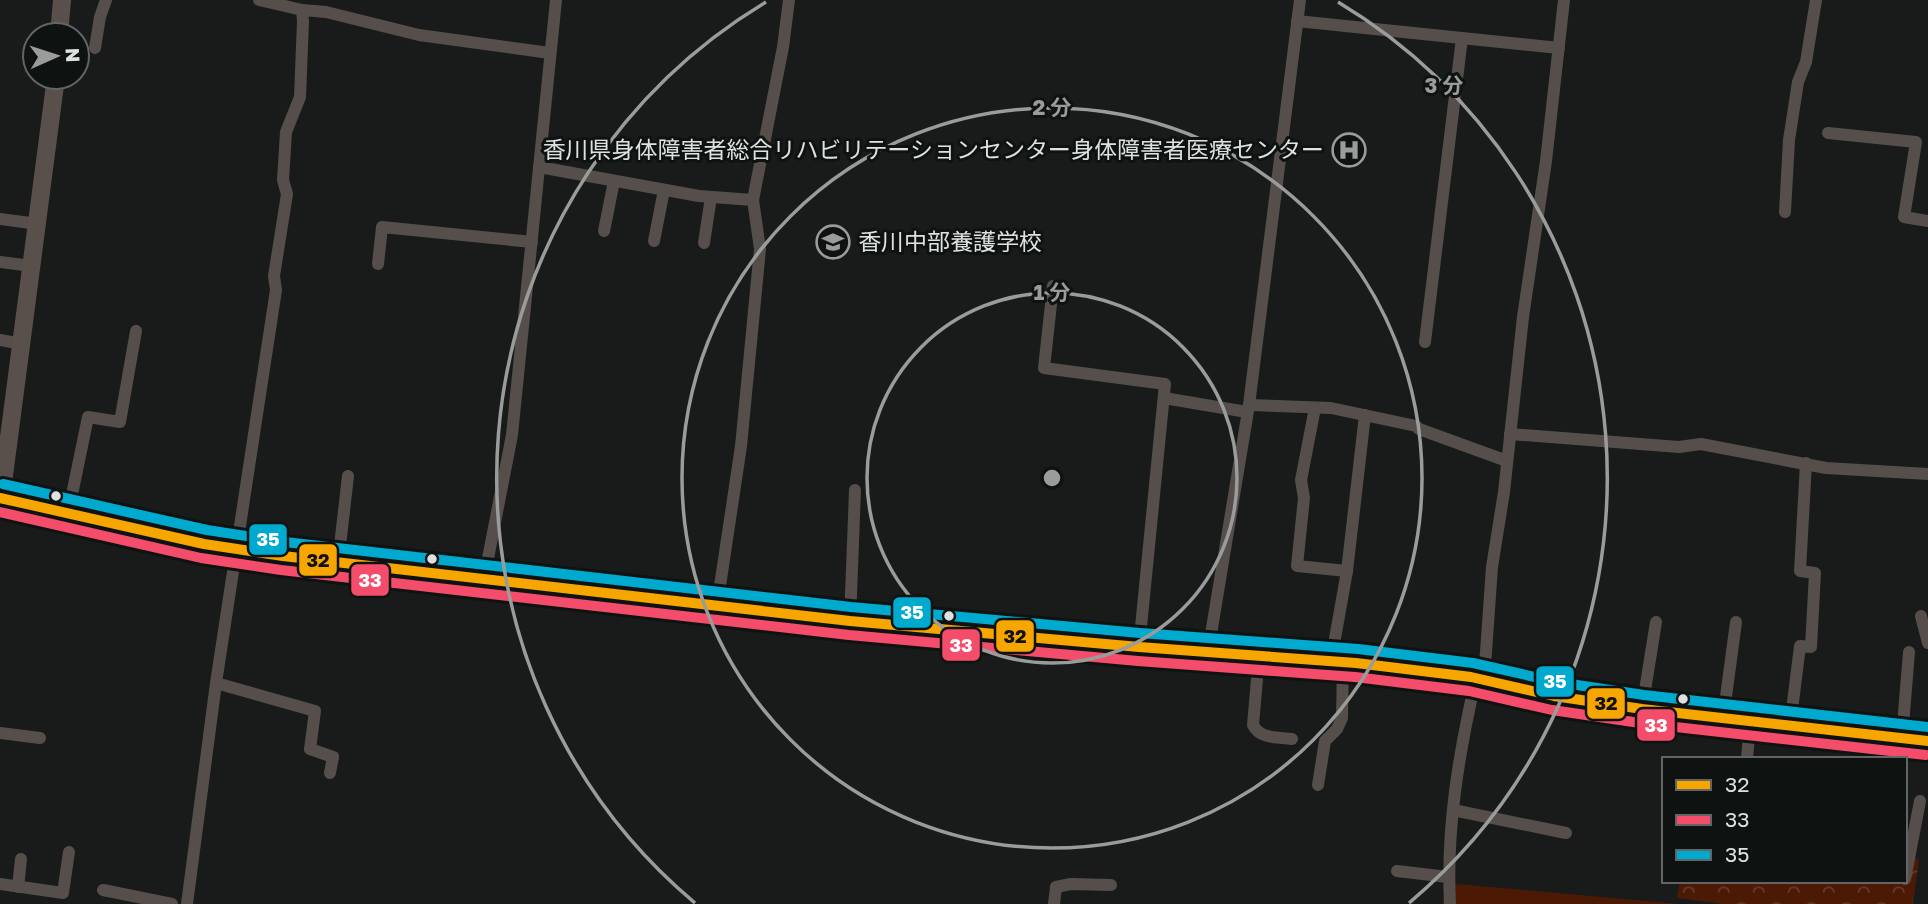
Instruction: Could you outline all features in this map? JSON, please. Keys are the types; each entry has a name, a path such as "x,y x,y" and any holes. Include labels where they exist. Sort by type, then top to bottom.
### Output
{"main road":[{"path":"60,21 62,0"},
{"path":"54,91 22,344 7,406 1,501 235,548 338,562 850,621 1337,662 1480,679 1554,696 1643,709 1928,741"}],"street":[{"path":"95,48 106,0"},
{"path":"259,0 302,10 326,12 419,35 550,53"},
{"path":"484,579 512,435 556,0"},
{"path":"718,606 741,446 760,249 753,200 783,47 789,0"},
{"path":"1208,652 1248,409 1300,0"},
{"path":"1450,904 1448,877 1460,747 1480,679 1564,0"},
{"path":"1785,212 1789,139 1816,0"},
{"path":"187,904 235,548 276,290 274,276 287,194 283,180 286,132 300,97 302,10"},
{"path":"1297,21 1559,48"},
{"path":"1425,342 1462,38"},
{"path":"1828,133 1916,142 1905,217 1928,221"},
{"path":"539,167 664,190 753,200"},
{"path":"604,232 614,181"},
{"path":"654,241 664,190"},
{"path":"704,243 711,197"},
{"path":"0,219 38,224"},
{"path":"378,264 383,228 532,242"},
{"path":"0,262 32,266"},
{"path":"1053,286 1044,368 1165,384 1139,647"},
{"path":"68,514 88,417 120,422 136,331"},
{"path":"0,340 22,344"},
{"path":"1164,398 1248,409 1315,408 1364,415 1416,426 1507,461"},
{"path":"1315,408 1301,480 1304,498 1297,566 1347,571"},
{"path":"1318,785 1325,741 1337,729 1342,718 1337,662 1364,415"},
{"path":"1510,434 1679,447 1701,444 1826,467 1928,474"},
{"path":"1790,726 1800,646 1811,647 1815,573 1800,571 1806,463"},
{"path":"338,562 348,476"},
{"path":"850,621 855,490"},
{"path":"1921,616 1928,643"},
{"path":"1723,719 1736,621"},
{"path":"1643,709 1656,622"},
{"path":"1902,737 1909,652"},
{"path":"1259,656 1253,725 1257,732 1264,736 1292,739"},
{"path":"216,683 315,711 310,750 333,757 330,773"},
{"path":"1747,757 1750,722"},
{"path":"0,733 40,738"},
{"path":"1907,873 1922,827 1920,801"},
{"path":"1453,810 1566,833"},
{"path":"0,884 63,893 69,852"},
{"path":"18,887 21,859"},
{"path":"1397,871 1448,877"},
{"path":"1054,904 1056,887 1071,884 1111,885"},
{"path":"103,890 172,904"}],"green space":[{"path":"1907,857 1919,859 1913,904 1724,904 1677,898 1680,883 1907,883"},
{"path":"1457,884 1679,904 1443,904 1444,894"}],"transit line":[{"name":"35","path":"3,484 207,530 285,542 851,607 1358,649 1473,663 1557,682 1644,695 1928,727"},
{"name":"32","path":"0,498 204,544 283,556 850,621 1356,663 1471,677 1554,696 1642,709 1928,741"},
{"name":"33","path":"0,512 201,558 281,570 849,635 1355,677 1469,691 1552,710 1640,723 1926,755"}],"place":[{"name":"香川県身体障害者総合リハビリテーションセンター身体障害者医療センター","path":"1349,150"},
{"name":"香川中部養護学校","path":"833,242"}]}
